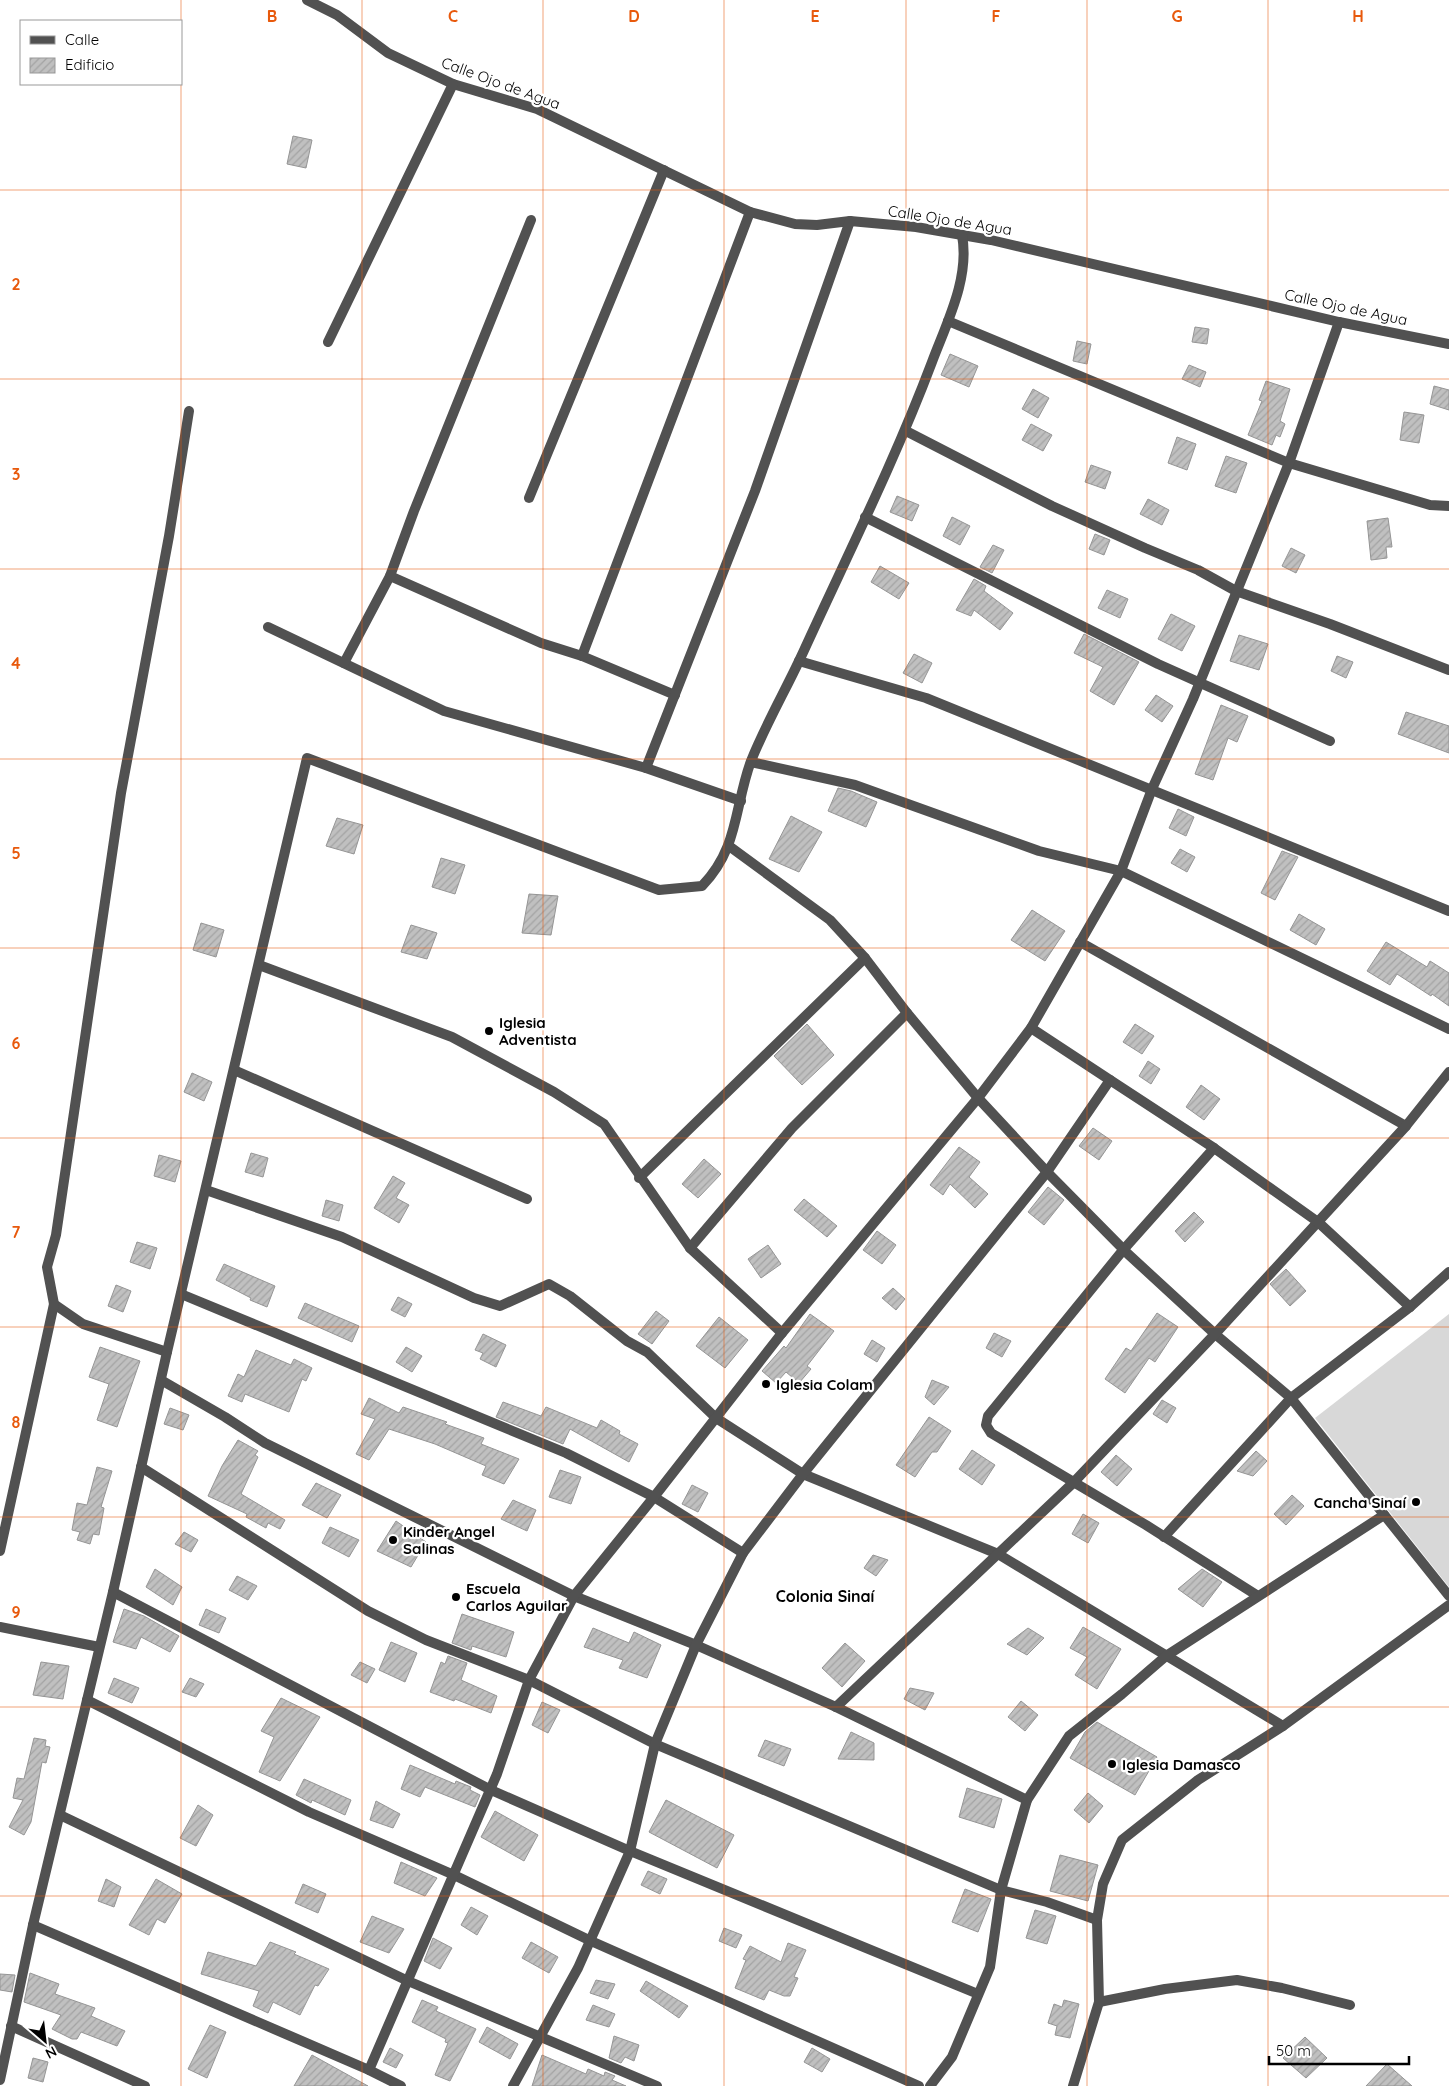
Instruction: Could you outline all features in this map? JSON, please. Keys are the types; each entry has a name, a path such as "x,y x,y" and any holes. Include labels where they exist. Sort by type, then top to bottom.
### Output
{"street":[{"name":"Calle Ojo de Agua","path":"307,0 337,15 388,52 453,84 537,109 750,212 794,224 817,225 850,221 916,226 1338,322 1449,344"},
{"path":"328,342 453,84"},
{"path":"529,498 664,170"},
{"path":"582,656 750,212"},
{"path":"344,664 390,576 414,511 531,220"},
{"path":"646,768 755,491 850,221"},
{"path":"0,2080 33,1925 113,1592 167,1352 307,758 659,890 702,886 714,873 729,846 751,762 906,431 948,321 962,276 965,251 962,235"},
{"path":"948,321 1288,463 1430,505 1449,506"},
{"path":"369,2070 491,1790 529,1680 574,1596 782,1333 978,1098 1031,1028 1121,871 1152,789 1200,682 1288,463 1338,322"},
{"path":"0,1551 54,1304 47,1267 56,1235 121,793 169,536 188,411"},
{"path":"906,431 1052,506 1198,570 1236,591 1330,624 1449,670"},
{"path":"865,517 1158,664 1330,741"},
{"path":"390,576 541,643 582,656 675,695"},
{"path":"268,627 444,711 646,768 741,801"},
{"path":"799,661 926,698 1449,911"},
{"path":"751,762 855,785 1039,852 1121,871 1449,1029"},
{"path":"729,846 830,920 865,958 907,1013 978,1098 1047,1172 1124,1250 1215,1334 1291,1398 1449,1596"},
{"path":"1080,942 1406,1126"},
{"path":"639,1178 865,958"},
{"path":"258,965 452,1038 554,1092 604,1124 639,1178 690,1248 782,1333"},
{"path":"690,1248 792,1128 907,1013"},
{"path":"1031,1028 1214,1148 1318,1222 1410,1307"},
{"path":"234,1070 527,1198"},
{"path":"836,1707 1073,1483 1215,1334 1406,1126 1449,1072"},
{"path":"513,2086 578,1968 630,1851 655,1744 696,1644 743,1553 803,1474 1047,1172 1110,1080"},
{"path":"1214,1148 1124,1250 988,1416 986,1424 991,1433 1164,1536 1258,1596"},
{"path":"206,1190 342,1237 474,1298 500,1306 549,1284 570,1296 627,1341 647,1352 716,1418 803,1474 998,1554 1283,1726"},
{"path":"1164,1536 1291,1398 1410,1307 1449,1272"},
{"path":"181,1294 566,1453 654,1497 743,1553"},
{"path":"54,1304 82,1324 167,1352"},
{"path":"162,1380 225,1416 265,1443 574,1596 696,1644 836,1707 1027,1800"},
{"path":"141,1466 368,1611 426,1640 529,1680 655,1744 1001,1890 1047,1902 1097,1920"},
{"path":"930,2086 952,2057 990,1967 1001,1890 1027,1800 1069,1736 1166,1656 1384,1515"},
{"path":"113,1592 491,1790 630,1851 978,1994"},
{"path":"1073,2086 1099,2002 1097,1920 1103,1884 1122,1840 1198,1780 1283,1726 1449,1605"},
{"path":"0,1627 99,1646"},
{"path":"87,1700 310,1812 454,1875 590,1941 918,2086"},
{"path":"60,1815 408,1981 657,2086"},
{"path":"33,1925 369,2070 400,2086"},
{"path":"1099,2002 1165,1989 1237,1980 1282,1988 1350,2006"},
{"path":"11,2026 144,2086"}],"shaded area":[{"name":"Cancha Sinaí","path":"1449,1314 1449,1587 1315,1418"}],"building":[{"path":"293,136 312,140 306,168 287,164"},
{"path":"1195,327 1209,329 1207,344 1192,342"},
{"path":"1077,341 1091,344 1087,364 1073,361"},
{"path":"950,354 978,366 969,387 941,375"},
{"path":"1189,365 1206,372 1200,387 1182,379"},
{"path":"1266,381 1290,389 1280,421 1285,424 1280,437 1276,435 1272,445 1248,435 1262,401 1259,400"},
{"path":"1434,386 1449,390 1449,410 1430,404"},
{"path":"1033,389 1049,398 1038,418 1022,409"},
{"path":"1404,412 1424,415 1419,443 1400,440"},
{"path":"1031,424 1052,435 1043,451 1022,440"},
{"path":"1177,437 1196,444 1187,470 1168,463"},
{"path":"1226,456 1247,463 1236,493 1215,486"},
{"path":"1091,465 1111,472 1105,489 1085,482"},
{"path":"897,496 919,505 912,521 890,512"},
{"path":"1148,499 1169,510 1162,525 1140,514"},
{"path":"952,517 970,526 960,545 943,536"},
{"path":"1388,518 1392,547 1386,547 1387,558 1371,560 1367,521"},
{"path":"1095,534 1110,540 1104,555 1089,549"},
{"path":"993,545 1004,550 992,573 980,567"},
{"path":"1291,548 1305,555 1296,573 1282,566"},
{"path":"880,566 909,583 899,599 871,582"},
{"path":"974,579 986,586 984,591 1013,613 1000,630 974,610 971,616 956,610"},
{"path":"1107,590 1128,599 1120,618 1098,608"},
{"path":"1171,614 1195,626 1182,651 1158,639"},
{"path":"1084,634 1139,662 1114,705 1090,691 1103,667 1074,653"},
{"path":"1239,635 1268,644 1259,670 1230,661"},
{"path":"914,654 932,663 922,683 903,673"},
{"path":"1337,656 1353,662 1346,678 1331,671"},
{"path":"1156,695 1173,706 1162,722 1145,710"},
{"path":"1221,705 1248,716 1237,742 1228,738 1213,780 1195,774"},
{"path":"1406,712 1449,726 1449,753 1398,734"},
{"path":"838,788 851,791 877,802 866,827 828,811"},
{"path":"1178,809 1194,817 1186,836 1169,828"},
{"path":"791,816 822,832 799,872 769,859"},
{"path":"337,818 363,825 354,854 326,846"},
{"path":"1180,849 1195,857 1187,872 1171,863"},
{"path":"1282,851 1298,857 1275,900 1261,893"},
{"path":"441,858 465,865 455,894 432,887"},
{"path":"529,894 558,896 551,935 522,933"},
{"path":"1032,910 1065,931 1045,961 1011,940"},
{"path":"1299,914 1325,929 1316,945 1290,930"},
{"path":"201,923 224,930 216,957 193,950"},
{"path":"411,925 437,933 427,959 401,952"},
{"path":"1386,942 1427,967 1430,961 1449,973 1449,1006 1397,974 1390,985 1367,971"},
{"path":"807,1024 834,1055 802,1085 774,1056"},
{"path":"1135,1024 1154,1036 1142,1054 1123,1042"},
{"path":"1148,1061 1160,1069 1151,1084 1139,1076"},
{"path":"192,1073 212,1082 204,1101 184,1092"},
{"path":"1201,1085 1220,1099 1204,1120 1186,1107"},
{"path":"1093,1128 1112,1141 1099,1160 1079,1146"},
{"path":"959,1147 980,1162 969,1177 988,1194 975,1208 950,1184 943,1195 930,1185"},
{"path":"251,1153 268,1158 263,1177 245,1172"},
{"path":"159,1155 181,1161 175,1182 154,1176"},
{"path":"704,1159 721,1174 698,1198 682,1184"},
{"path":"393,1176 405,1183 396,1198 409,1205 399,1223 374,1208"},
{"path":"1048,1187 1064,1200 1044,1225 1028,1212"},
{"path":"804,1199 837,1226 827,1237 794,1210"},
{"path":"326,1200 343,1205 339,1221 322,1216"},
{"path":"1194,1212 1204,1222 1185,1242 1175,1231"},
{"path":"877,1231 896,1245 882,1264 863,1250"},
{"path":"137,1242 157,1248 150,1269 130,1262"},
{"path":"768,1245 781,1264 761,1278 748,1259"},
{"path":"224,1264 275,1286 267,1307 250,1300 251,1298 216,1280"},
{"path":"1286,1269 1306,1291 1290,1306 1270,1284"},
{"path":"116,1285 131,1291 123,1312 108,1306"},
{"path":"893,1288 905,1299 896,1310 882,1298"},
{"path":"398,1297 412,1304 405,1317 391,1310"},
{"path":"305,1303 359,1326 352,1342 298,1318"},
{"path":"656,1311 669,1321 652,1344 638,1334"},
{"path":"1157,1313 1178,1327 1155,1362 1149,1358 1125,1393 1105,1379 1126,1348 1131,1351"},
{"path":"810,1314 834,1331 807,1366 811,1369 799,1383 786,1372 776,1383 762,1371 784,1346 786,1348"},
{"path":"719,1317 748,1340 725,1368 696,1346"},
{"path":"994,1333 1011,1341 1002,1357 986,1348"},
{"path":"483,1334 506,1345 496,1367 480,1359 483,1353 475,1350"},
{"path":"872,1340 885,1348 877,1362 864,1354"},
{"path":"100,1347 140,1361 117,1427 97,1420 109,1384 89,1377"},
{"path":"406,1347 422,1356 412,1372 396,1362"},
{"path":"256,1350 291,1365 294,1359 312,1368 306,1381 302,1379 289,1412 245,1394 242,1402 228,1396 238,1374 244,1377"},
{"path":"932,1380 949,1387 934,1405 925,1397"},
{"path":"369,1398 399,1413 403,1407 447,1422 445,1424 484,1438 481,1444 519,1459 504,1484 482,1475 486,1466 435,1444 389,1429 369,1460 356,1454 375,1419 361,1414"},
{"path":"1162,1400 1176,1408 1167,1423 1153,1414"},
{"path":"503,1402 541,1416 546,1407 597,1428 601,1420 620,1431 619,1434 638,1444 629,1462 570,1429 563,1444 496,1417"},
{"path":"170,1408 189,1415 183,1430 164,1424"},
{"path":"929,1417 951,1431 937,1452 932,1452 915,1477 896,1465"},
{"path":"238,1440 258,1451 255,1455 258,1457 241,1494 285,1520 280,1529 268,1523 266,1528 246,1517 247,1514 208,1496 222,1466"},
{"path":"972,1450 995,1465 982,1485 959,1469"},
{"path":"1256,1451 1267,1461 1253,1476 1237,1471"},
{"path":"1116,1455 1132,1469 1117,1486 1101,1472"},
{"path":"97,1467 112,1471 101,1507 104,1508 99,1535 93,1534 90,1544 77,1540 80,1532 72,1530 77,1503 87,1505"},
{"path":"560,1470 581,1477 571,1504 549,1497"},
{"path":"316,1483 341,1495 327,1518 302,1505"},
{"path":"692,1485 708,1493 698,1512 682,1504"},
{"path":"1292,1495 1304,1506 1286,1525 1274,1514"},
{"path":"513,1500 536,1510 527,1531 501,1519"},
{"path":"1083,1514 1099,1523 1088,1543 1072,1534"},
{"path":"396,1521 426,1542 411,1567 377,1551"},
{"path":"330,1527 359,1540 349,1557 322,1543"},
{"path":"184,1532 198,1540 191,1552 175,1544"},
{"path":"873,1555 888,1560 876,1576 864,1568"},
{"path":"155,1569 182,1587 173,1605 146,1587"},
{"path":"1202,1569 1222,1582 1203,1607 1178,1589"},
{"path":"237,1576 257,1586 248,1600 229,1590"},
{"path":"124,1609 144,1616 179,1636 170,1652 141,1637 136,1649 113,1642"},
{"path":"206,1609 226,1618 219,1633 199,1625"},
{"path":"462,1614 514,1632 506,1657 472,1646 471,1650 452,1643"},
{"path":"1083,1627 1121,1649 1097,1689 1075,1675 1087,1657 1070,1648"},
{"path":"593,1628 629,1643 634,1632 661,1645 647,1678 619,1668 623,1660 584,1647"},
{"path":"1028,1628 1044,1638 1027,1655 1007,1644"},
{"path":"391,1642 417,1653 405,1682 379,1670"},
{"path":"845,1643 865,1661 842,1687 822,1668"},
{"path":"448,1656 467,1663 461,1680 497,1696 491,1713 455,1699 454,1701 430,1692 441,1662 445,1664"},
{"path":"41,1662 69,1666 63,1699 33,1695"},
{"path":"360,1662 375,1669 367,1683 351,1675"},
{"path":"114,1678 139,1688 132,1703 108,1693"},
{"path":"190,1678 204,1684 196,1697 182,1692"},
{"path":"910,1688 934,1693 925,1710 904,1699"},
{"path":"281,1698 320,1717 280,1781 259,1772 274,1737 261,1731"},
{"path":"1021,1701 1038,1715 1025,1731 1008,1717"},
{"path":"542,1702 560,1710 548,1733 532,1725"},
{"path":"1097,1722 1157,1757 1135,1795 1070,1758 1085,1732"},
{"path":"851,1732 874,1743 874,1760 838,1759"},
{"path":"34,1738 46,1740 45,1746 50,1747 46,1763 42,1762 31,1822 24,1835 9,1827 23,1800 13,1798 17,1778 24,1779"},
{"path":"765,1740 791,1749 784,1766 758,1756"},
{"path":"410,1765 455,1784 456,1781 471,1787 470,1790 480,1795 475,1807 425,1787 420,1797 401,1789"},
{"path":"304,1779 351,1800 345,1815 312,1800 311,1803 296,1795"},
{"path":"967,1788 1002,1799 994,1828 959,1817"},
{"path":"1088,1793 1103,1806 1089,1823 1074,1810"},
{"path":"666,1800 734,1835 717,1868 649,1832"},
{"path":"376,1801 400,1814 393,1828 370,1820"},
{"path":"198,1805 213,1815 196,1846 180,1838"},
{"path":"495,1811 538,1835 524,1861 481,1837"},
{"path":"1060,1855 1098,1865 1088,1901 1050,1891"},
{"path":"401,1862 437,1878 425,1896 394,1883"},
{"path":"648,1871 667,1879 660,1894 641,1885"},
{"path":"106,1879 121,1887 114,1907 98,1901"},
{"path":"156,1879 182,1894 165,1923 157,1919 149,1935 129,1925"},
{"path":"303,1884 326,1894 318,1913 295,1903"},
{"path":"965,1889 991,1899 978,1932 952,1922"},
{"path":"471,1907 488,1916 477,1935 461,1925"},
{"path":"1035,1910 1056,1916 1047,1944 1026,1938"},
{"path":"372,1916 404,1929 389,1953 360,1942"},
{"path":"724,1928 742,1935 736,1948 719,1941"},
{"path":"433,1938 452,1948 440,1969 424,1961"},
{"path":"270,1942 296,1952 294,1954 329,1969 318,1986 315,1985 300,2015 273,2002 268,2013 253,2006 259,1991 201,1974 208,1952 256,1966"},
{"path":"531,1942 558,1957 549,1973 522,1958"},
{"path":"788,1943 806,1950 794,1977 798,1978 790,1996 784,1996 769,1990 764,2000 735,1988 746,1960 743,1959 750,1946 781,1962"},
{"path":"30,1973 59,1984 55,1994 95,2008 91,2016 125,2031 117,2046 81,2032 77,2039 72,2039 52,2029 61,2015 24,2002"},
{"path":"0,1974 15,1975 12,1992 0,1990"},
{"path":"596,1980 615,1984 608,1999 590,1993"},
{"path":"646,1981 688,2006 679,2018 640,1991"},
{"path":"422,2000 438,2007 436,2011 476,2029 450,2081 435,2075 448,2043 445,2042 446,2039 412,2022"},
{"path":"1064,2000 1079,2004 1070,2038 1055,2035 1057,2026 1048,2023 1054,2004 1062,2007"},
{"path":"593,2005 615,2014 609,2027 586,2020"},
{"path":"210,2025 226,2032 207,2078 188,2069"},
{"path":"487,2027 518,2044 510,2059 479,2042"},
{"path":"614,2036 639,2045 634,2061 625,2057 621,2063 609,2058"},
{"path":"1305,2037 1327,2058 1306,2078 1283,2058"},
{"path":"390,2048 403,2055 396,2068 383,2062"},
{"path":"812,2048 830,2059 822,2072 804,2062"},
{"path":"312,2055 368,2086 294,2086"},
{"path":"542,2055 586,2074 588,2069 604,2076 605,2072 615,2076 612,2080 626,2086 532,2086"},
{"path":"33,2058 48,2062 43,2082 28,2078"},
{"path":"1387,2064 1412,2086 1366,2086"}],"place":[{"name":"Iglesia Adventista","path":"489,1031"},
{"name":"Iglesia Colam","path":"766,1384"},
{"name":"Cancha Sinaí","path":"1416,1502"},
{"name":"Kinder Angel Salinas","path":"393,1540"},
{"name":"Escuela Carlos Aguilar","path":"456,1597"},
{"name":"Iglesia Damasco","path":"1112,1764"}],"district":[{"name":"Colonia Sinaí","path":"825,1596"}]}
